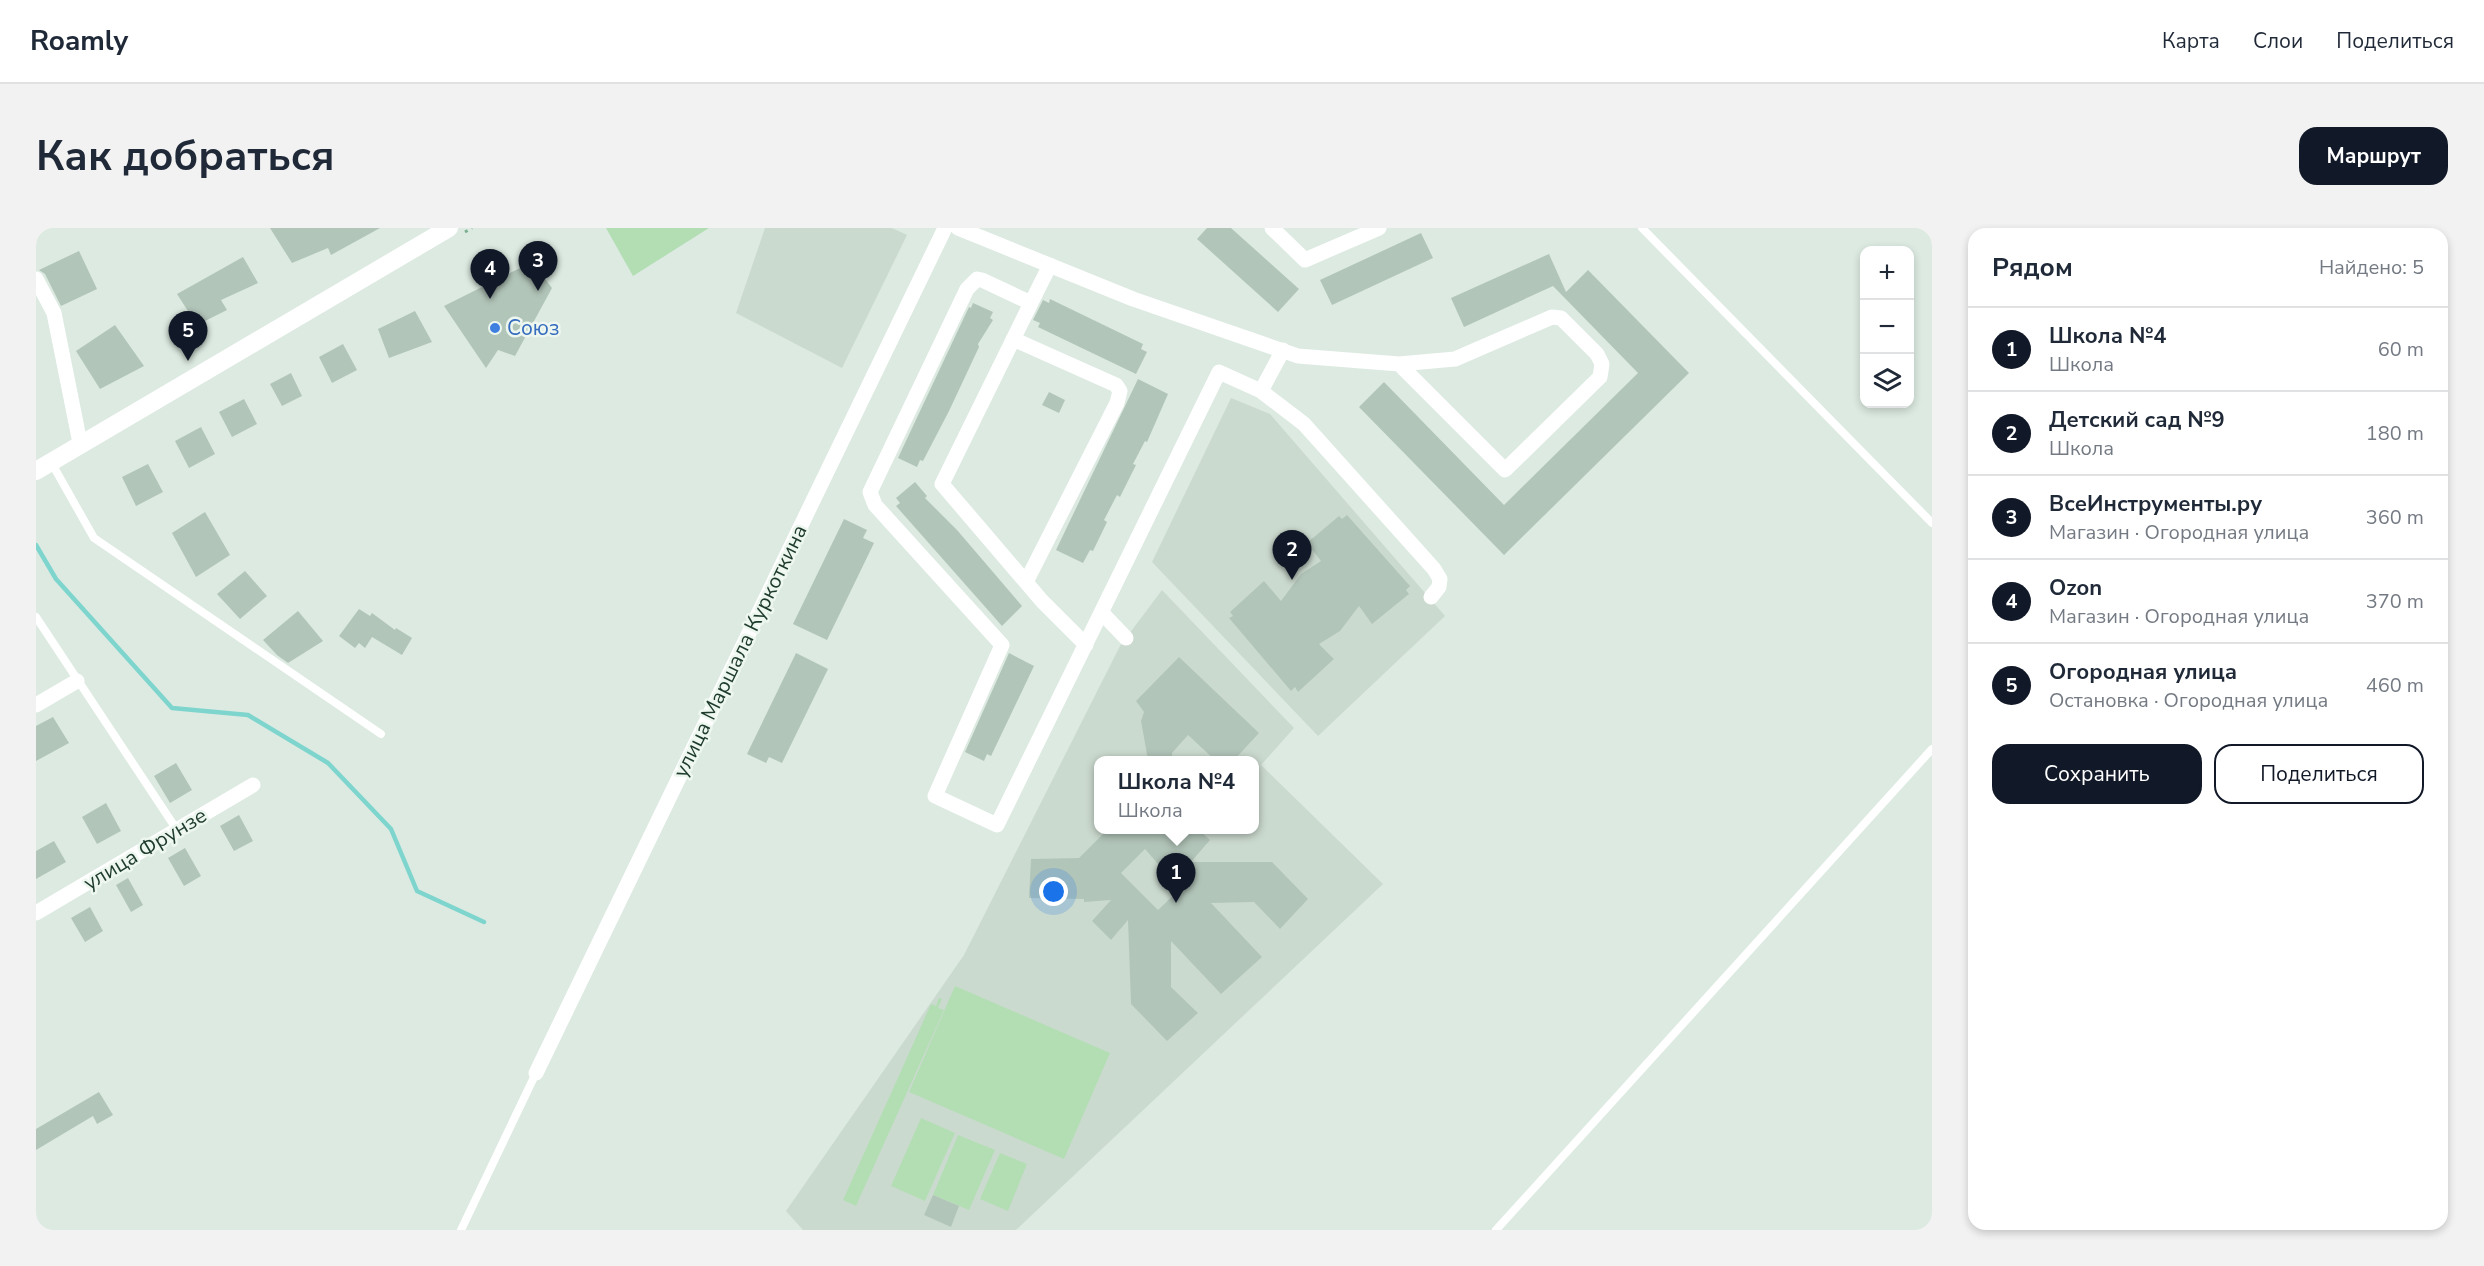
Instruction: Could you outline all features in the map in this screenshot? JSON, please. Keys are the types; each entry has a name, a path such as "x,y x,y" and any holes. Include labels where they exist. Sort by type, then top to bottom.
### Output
{"main road":[{"path":"43,466 449,228"}],"street":[{"name":"улица Маршала Куркоткина","path":"536,1073 945,228"},
{"path":"958,228 1132,299 1298,356 1399,364 1455,359 1551,317 1562,318 1597,354 1603,372 1505,470 1399,364"},
{"path":"1272,228 1305,260 1379,228"},
{"path":"1050,265 942,484 1026,582 1086,645"},
{"path":"36,279 54,313 80,443"},
{"path":"1031,303 982,280 977,279 967,289 870,492 875,505 1002,645 935,796 998,825 1219,372 1261,391 1304,424 1434,569 1440,579 1439,587 1431,597"},
{"path":"1013,339 1116,385 1120,391 1117,403 1026,582"},
{"path":"1261,391 1283,350"},
{"path":"1102,613 1126,638"},
{"path":"36,705 76,681"},
{"name":"улица Фрунзе","path":"36,914 253,785"}],"lane":[{"path":"1642,228 1932,523"},
{"path":"43,466 94,538 381,734"},
{"path":"36,617 76,681 177,830"},
{"path":"1496,1230 1932,749"},
{"path":"461,1230 536,1073"}],"shaded area":[{"path":"765,228 892,228 907,235 842,368 736,313"},
{"path":"1231,398 1270,414 1445,616 1318,736 1152,562"},
{"path":"1162,590 1294,728 1261,765 1383,884 1016,1230 803,1230 786,1211 964,955 1120,646"}],"green space":[{"path":"606,228 709,228 633,276"},
{"path":"955,986 1110,1053 1064,1159 909,1092"},
{"path":"939,998 942,999 938,1008 944,1010 856,1206 843,1200 931,1004 936,1006"},
{"path":"921,1118 955,1133 925,1201 891,1186"},
{"path":"958,1135 995,1150 969,1210 933,1195"},
{"path":"1000,1153 1027,1164 1008,1211 980,1199"}],"building":[{"path":"270,228 380,228 331,255 328,248 292,263"},
{"path":"1207,228 1231,228 1299,289 1278,312 1197,239"},
{"path":"1421,233 1433,258 1332,305 1320,280"},
{"path":"79,251 97,289 61,306 45,274 39,270"},
{"path":"1549,254 1566,292 1588,270 1689,373 1504,555 1359,407 1384,382 1504,505 1638,373 1553,286 1464,327 1451,298"},
{"path":"243,257 258,283 221,300 227,310 197,325 177,294"},
{"name":"Союз","path":"532,262 552,288 515,356 498,350 486,368 444,306"},
{"path":"1050,299 1143,344 1141,349 1147,352 1136,374 1038,327 1040,323 1033,320 1043,300 1049,303"},
{"path":"973,303 993,312 990,318 993,320 978,344 979,347 949,411 923,461 920,460 917,467 898,458 969,307 971,308"},
{"path":"415,311 432,342 389,358 378,329"},
{"path":"115,325 144,366 100,389 76,351"},
{"path":"343,344 357,370 332,383 319,357"},
{"path":"291,373 302,396 282,406 270,384"},
{"path":"1138,379 1168,394 1147,442 1145,441 1133,464 1136,465 1120,497 1117,495 1104,520 1107,522 1093,551 1090,550 1083,563 1056,550"},
{"path":"1049,392 1065,400 1059,413 1042,405"},
{"path":"244,399 257,424 232,437 219,412"},
{"path":"201,427 215,454 189,468 175,441"},
{"path":"148,464 163,492 136,506 122,477"},
{"path":"915,482 927,496 925,498 957,530 1022,606 1002,626 896,506 900,503 896,498"},
{"path":"205,512 230,555 196,577 172,533"},
{"path":"1347,515 1410,586 1406,590 1409,594 1372,624 1359,606 1340,631 1319,644 1334,659 1298,692 1295,687 1291,691 1229,618 1233,616 1230,612 1264,581 1281,601 1301,574 1321,561 1307,543 1339,516 1342,519"},
{"path":"844,519 867,530 863,538 874,543 827,640 793,624"},
{"path":"245,571 267,596 240,619 217,594"},
{"path":"359,609 370,616 372,613 395,630 396,628 412,638 402,655 372,637 365,648 359,643 355,648 339,636"},
{"path":"298,611 323,641 288,663 263,640"},
{"path":"796,653 828,669 782,763 769,757 766,763 747,754"},
{"path":"1009,653 1034,666 991,756 987,754 984,761 965,752"},
{"path":"1179,657 1259,733 1238,756 1211,756 1188,735 1172,753 1172,756 1147,756 1141,721 1144,712 1136,701"},
{"path":"53,717 69,743 36,761 36,726"},
{"path":"176,763 192,790 170,803 154,776"},
{"path":"106,803 121,831 97,844 82,817"},
{"path":"239,815 253,841 234,851 220,826"},
{"path":"1103,834 1203,834 1210,840 1191,862 1272,862 1308,899 1280,929 1254,902 1211,903 1262,957 1221,994 1171,941 1171,987 1198,1013 1167,1041 1131,1004 1128,920 1111,940 1092,921 1111,900 1084,902 1084,899 1029,898 1031,859 1079,858","holes":["1145,849 1180,889 1158,910 1121,873"]},
{"path":"54,841 66,862 36,879 36,851"},
{"path":"185,848 201,876 184,886 168,858"},
{"path":"128,878 143,905 131,912 116,885"},
{"path":"90,907 103,931 85,942 71,918"},
{"path":"99,1092 113,1115 97,1124 93,1116 36,1150 36,1129"},
{"path":"933,1195 959,1206 951,1227 924,1215"}],"waterway":[{"path":"36,545 56,579 172,708 248,715 328,763 391,829 417,891 484,922"}],"place":[{"name":"ВсеИнструменты.ру","path":"538,291"},
{"name":"Ozon","path":"490,299"},
{"name":"Союз","path":"495,328"},
{"name":"Огородная улица","path":"188,361"},
{"name":"Детский сад №9","path":"1292,580"},
{"name":"Школа №4","path":"1176,903"}]}
